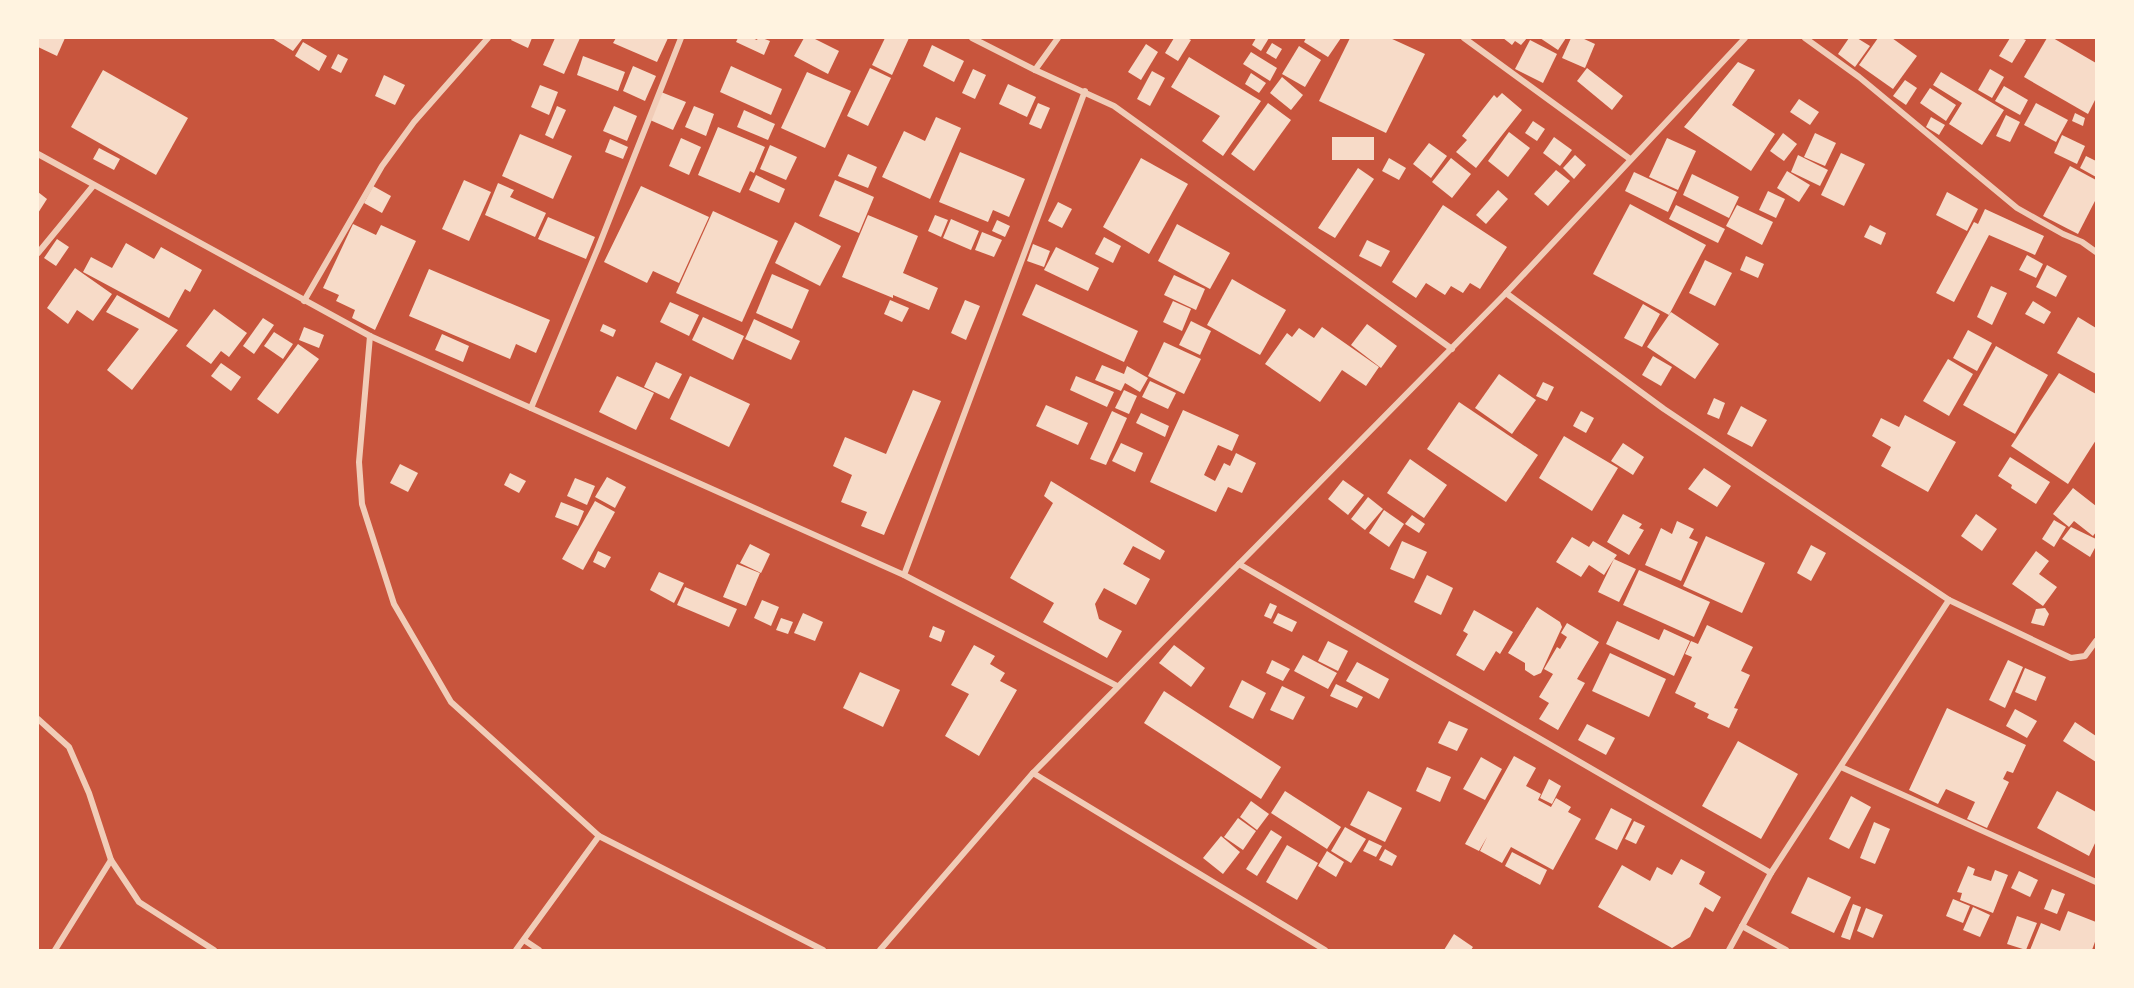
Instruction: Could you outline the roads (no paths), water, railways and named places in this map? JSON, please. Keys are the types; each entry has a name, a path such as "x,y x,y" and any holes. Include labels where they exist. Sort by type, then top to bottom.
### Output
{"street":[{"path":"304,301 382,166 414,122 488,38"},
{"path":"531,408 598,248 681,38"},
{"path":"972,38 1114,106 1452,349"},
{"path":"1035,70 1058,38"},
{"path":"1464,38 1630,159"},
{"path":"880,951 1033,773 1506,294 1745,38"},
{"path":"1805,38 1859,77 2017,208 2097,252"},
{"path":"904,575 1085,91"},
{"path":"38,154 370,336 904,575 1117,686"},
{"path":"38,253 93,186"},
{"path":"1506,294 1664,409 1949,600 2071,658 2085,656 2097,641"},
{"path":"370,336 359,462 362,504 394,604 451,702 598,836 823,951"},
{"path":"1239,564 1771,873"},
{"path":"1729,951 1771,873 1949,600"},
{"path":"38,719 69,747 89,793 111,860 139,902 214,951"},
{"path":"1841,766 2097,882"},
{"path":"1033,773 1325,951"},
{"path":"516,951 598,836"},
{"path":"55,951 111,860"},
{"path":"1742,926 1786,951"},
{"path":"524,939 539,951"}]}
